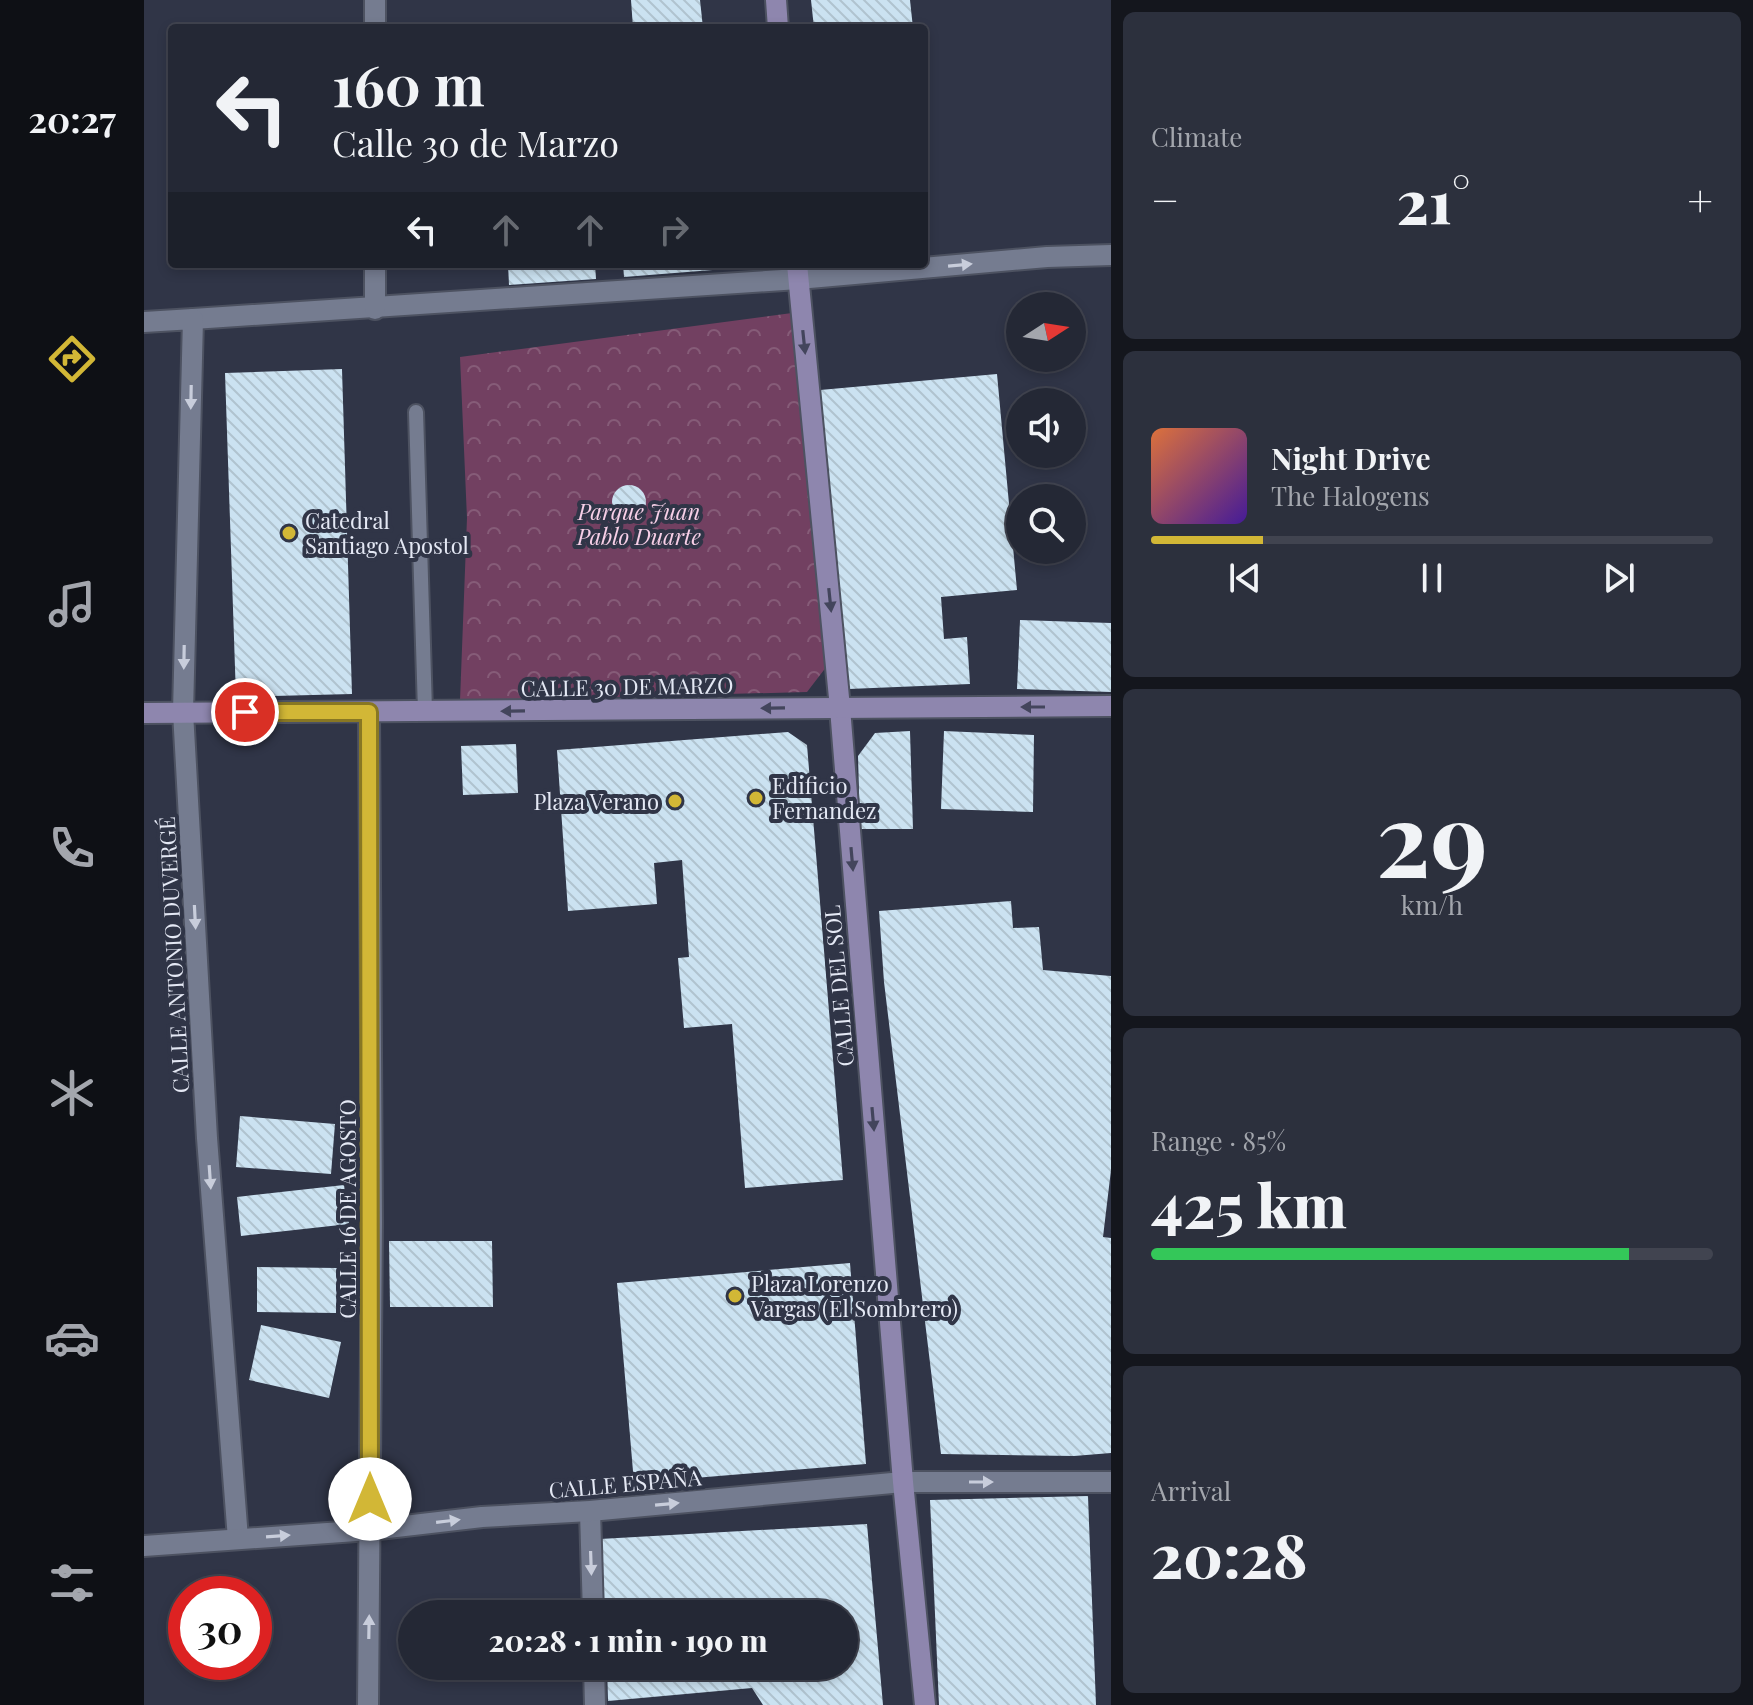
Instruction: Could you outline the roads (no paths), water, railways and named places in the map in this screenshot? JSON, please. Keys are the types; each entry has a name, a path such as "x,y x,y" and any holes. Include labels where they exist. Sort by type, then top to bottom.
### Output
{"main road":[{"path":"776,0 778,24"},
{"name":"CALLE DEL SOL","path":"798,272 840,708 903,1482 925,1705"},
{"name":"CALLE 30 DE MARZO","path":"144,713 1111,706"}],"street":[{"path":"375,0 375,24"},
{"path":"928,264 1111,255"},
{"path":"375,268 375,309"},
{"path":"144,322 375,309 864,268"},
{"name":"CALLE ANTONIO DUVERGÉ","path":"193,319 183,712 207,1138 238,1539"},
{"name":"CALLE 16 DE AGOSTO","path":"368,1705 369,712"},
{"name":"CALLE ESPAÑA","path":"144,1546 370,1530 482,1517 590,1511 903,1482 1111,1482"},
{"path":"590,1511 593,1600"},
{"path":"594,1680 595,1705"}],"lane":[{"path":"416,412 425,711"}],"place":[{"name":"Catedral Santiago Apostol","path":"289,533"},
{"name":"Edificio Fernandez","path":"756,798"},
{"name":"Plaza Verano","path":"675,801"},
{"name":"Plaza Lorenzo Vargas (El Sombrero)","path":"735,1296"}],"park label":[{"name":"Parque Juan Pablo Duarte","path":"639,524"}]}
